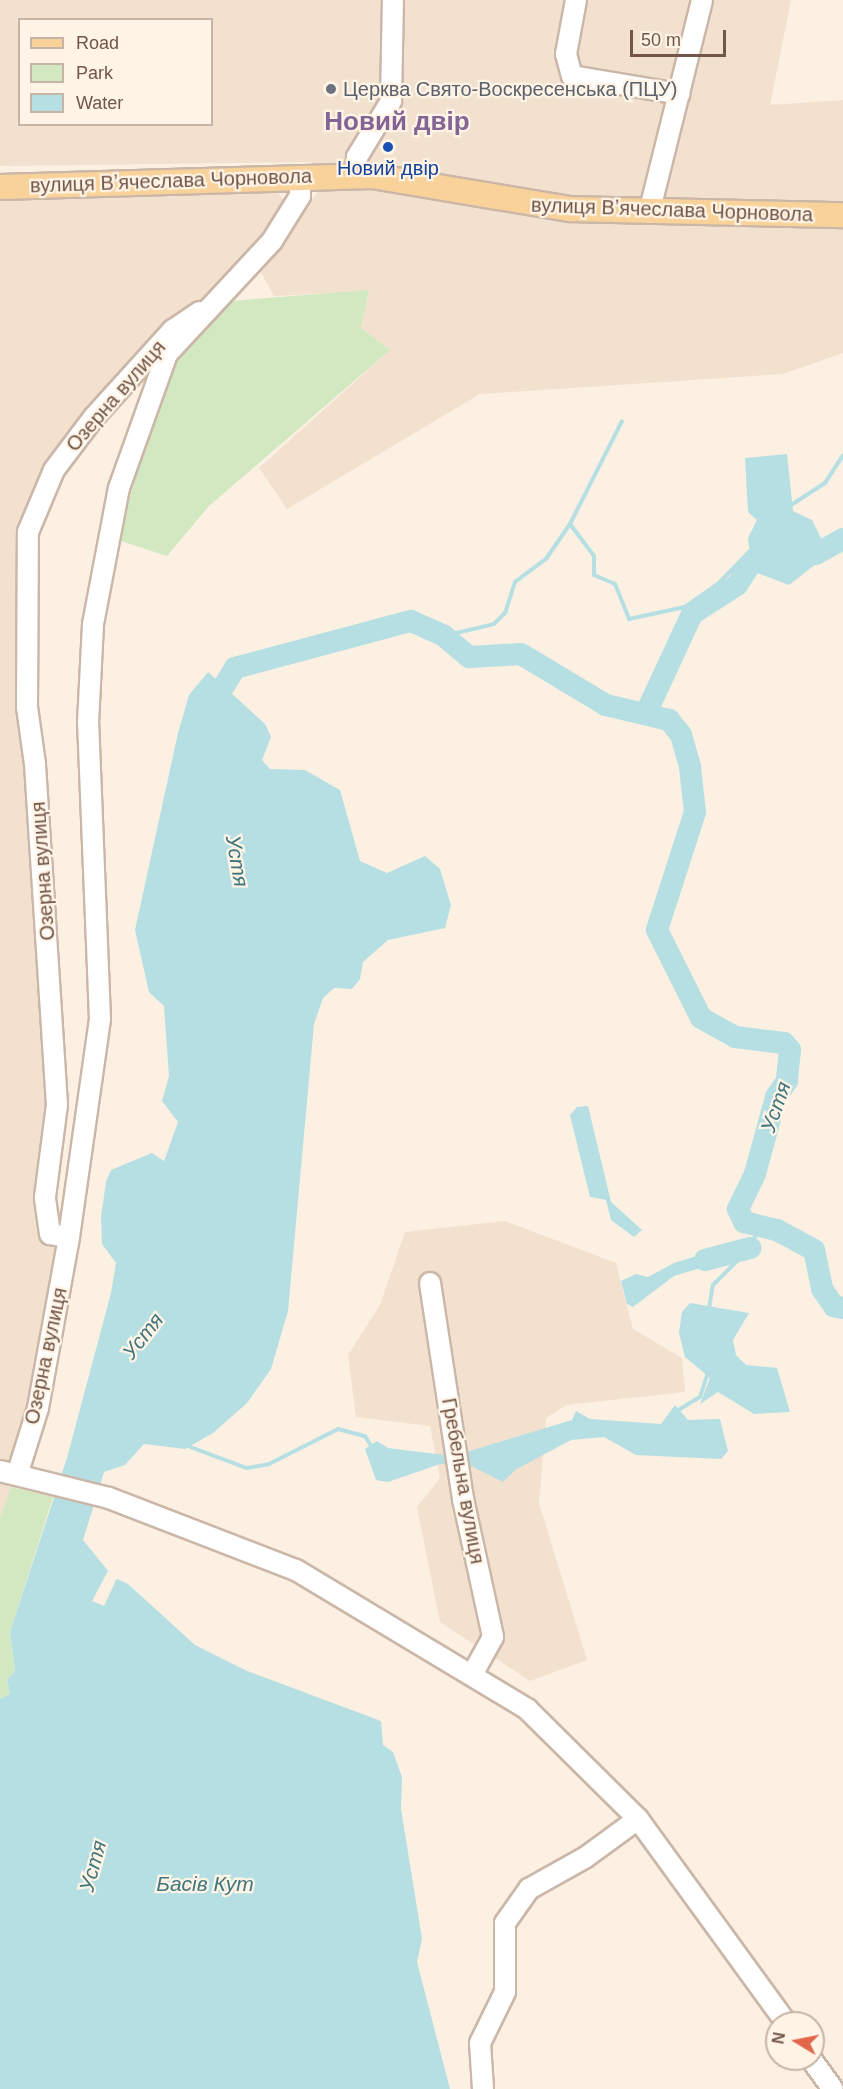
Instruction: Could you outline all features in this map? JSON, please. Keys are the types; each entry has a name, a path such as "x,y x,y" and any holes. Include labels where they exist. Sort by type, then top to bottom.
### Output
{"main road":[{"name":"вулиця Вʼячеслава Чорновола","path":"0,187 356,175 528,205 650,213 843,215"}],"street":[{"path":"356,175 357,157 391,101 393,0"},
{"path":"576,0 566,54 572,76 679,94"},
{"path":"650,213 702,0"},
{"path":"69,1237 100,1019 88,723 93,624 119,488 136,433 167,354 200,312 272,241 300,196 300,176"},
{"name":"Озерна вулиця","path":"9,1471 38,1408 69,1237 50,1234 45,1197 57,1105 36,775 27,707 28,532 54,470 94,417 173,330 200,312"},
{"name":"Гребельна вулиця","path":"430,1283 457,1459 493,1637 473,1673"},
{"path":"9,1471 110,1497 296,1570 473,1673 527,1709 638,1820 777,2011"},
{"path":"483,2089 480,2043 505,1992 505,1923 529,1888 586,1857 638,1820"},
{"path":"819,2071 832,2089"}],"shaded area":[{"path":"0,0 791,0 770,105 843,100 843,353 783,374 480,394 287,509 259,468 390,350 361,328 369,291 274,296 259,269 317,193 312,162 0,166"},
{"path":"273,186 285,202 282,217 54,470 26,572 55,1043 47,1223 69,1237 18,1472 0,1519 0,193"},
{"path":"505,1221 616,1263 633,1329 682,1358 685,1392 566,1405 546,1418 539,1503 587,1660 530,1681 440,1622 417,1507 440,1478 430,1426 356,1417 348,1355 380,1305 405,1232"}],"green space":[{"path":"369,290 361,328 390,350 209,506 167,556 118,540 164,376 204,323 229,301"},
{"path":"11,1487 53,1497 10,1632 15,1671 7,1680 10,1694 0,1699 0,1519"}],"water":[{"path":"787,454 793,511 812,520 829,554 789,585 752,571 748,538 757,520 748,512 745,458"},
{"name":"Басів Кут","path":"208,672 265,724 271,737 262,760 270,769 305,770 340,790 360,861 387,873 425,856 440,869 451,905 445,928 388,940 363,962 360,979 352,989 334,988 323,998 314,1024 288,1311 271,1369 247,1403 213,1433 185,1449 144,1444 125,1465 104,1472 83,1540 113,1577 128,1584 195,1645 245,1670 381,1721 383,1745 393,1752 402,1777 401,1809 422,1939 417,1962 450,2089 0,2089 0,1699 10,1694 7,1680 15,1671 10,1632 67,1458 111,1293 116,1263 102,1244 101,1217 106,1182 111,1170 152,1153 164,1161 178,1122 162,1101 169,1076 164,1006 149,992 135,930 178,733 189,695"},
{"path":"588,1106 611,1202 642,1230 634,1237 611,1220 606,1200 590,1197 570,1115 577,1107"},
{"path":"732,1245 734,1258 674,1276 633,1307 627,1304 621,1281 636,1274 648,1277 674,1263"},
{"path":"690,1303 749,1313 733,1340 736,1355 746,1365 777,1368 790,1412 754,1414 718,1392 700,1404 710,1378 685,1357 679,1333 682,1312"},
{"path":"675,1405 688,1420 720,1419 728,1451 721,1459 636,1455 604,1437 571,1440 515,1470 503,1482 465,1463 440,1464 388,1482 376,1480 365,1449 377,1441 388,1448 453,1456 572,1420 576,1411 590,1419 661,1424"}],"pier":[{"path":"109,1569 118,1576 104,1606 92,1601"}],"waterway":[{"path":"444,636 494,624 505,613 515,582 546,559 570,524 622,421"},
{"path":"788,507 825,483 843,455"},
{"path":"570,524 594,556 594,575 615,584 629,619 685,607 719,583 752,549"},
{"path":"647,711 692,614 737,585 750,565 774,553 816,554 843,539"},
{"name":"Устя","path":"208,712 235,668 411,621 444,636 469,657 521,654 606,705 669,720 681,735 690,767 695,812 657,930 701,1018 735,1037 784,1043 790,1050 787,1081 776,1097 755,1174 738,1209 744,1222 777,1230 814,1250 822,1289 834,1306 843,1308"},
{"path":"709,1309 713,1285 750,1248 759,1228"},
{"path":"705,1260 750,1248"},
{"path":"675,1412 700,1397 709,1370"},
{"path":"185,1445 247,1468 269,1464 338,1429 365,1436 373,1449"}],"place":[{"name":"Церква Свято-Воскресенська (ПЦУ)","path":"331,89"},
{"name":"Новий двір","path":"388,147"}],"district":[{"name":"Новий двір","path":"397,122"}]}
